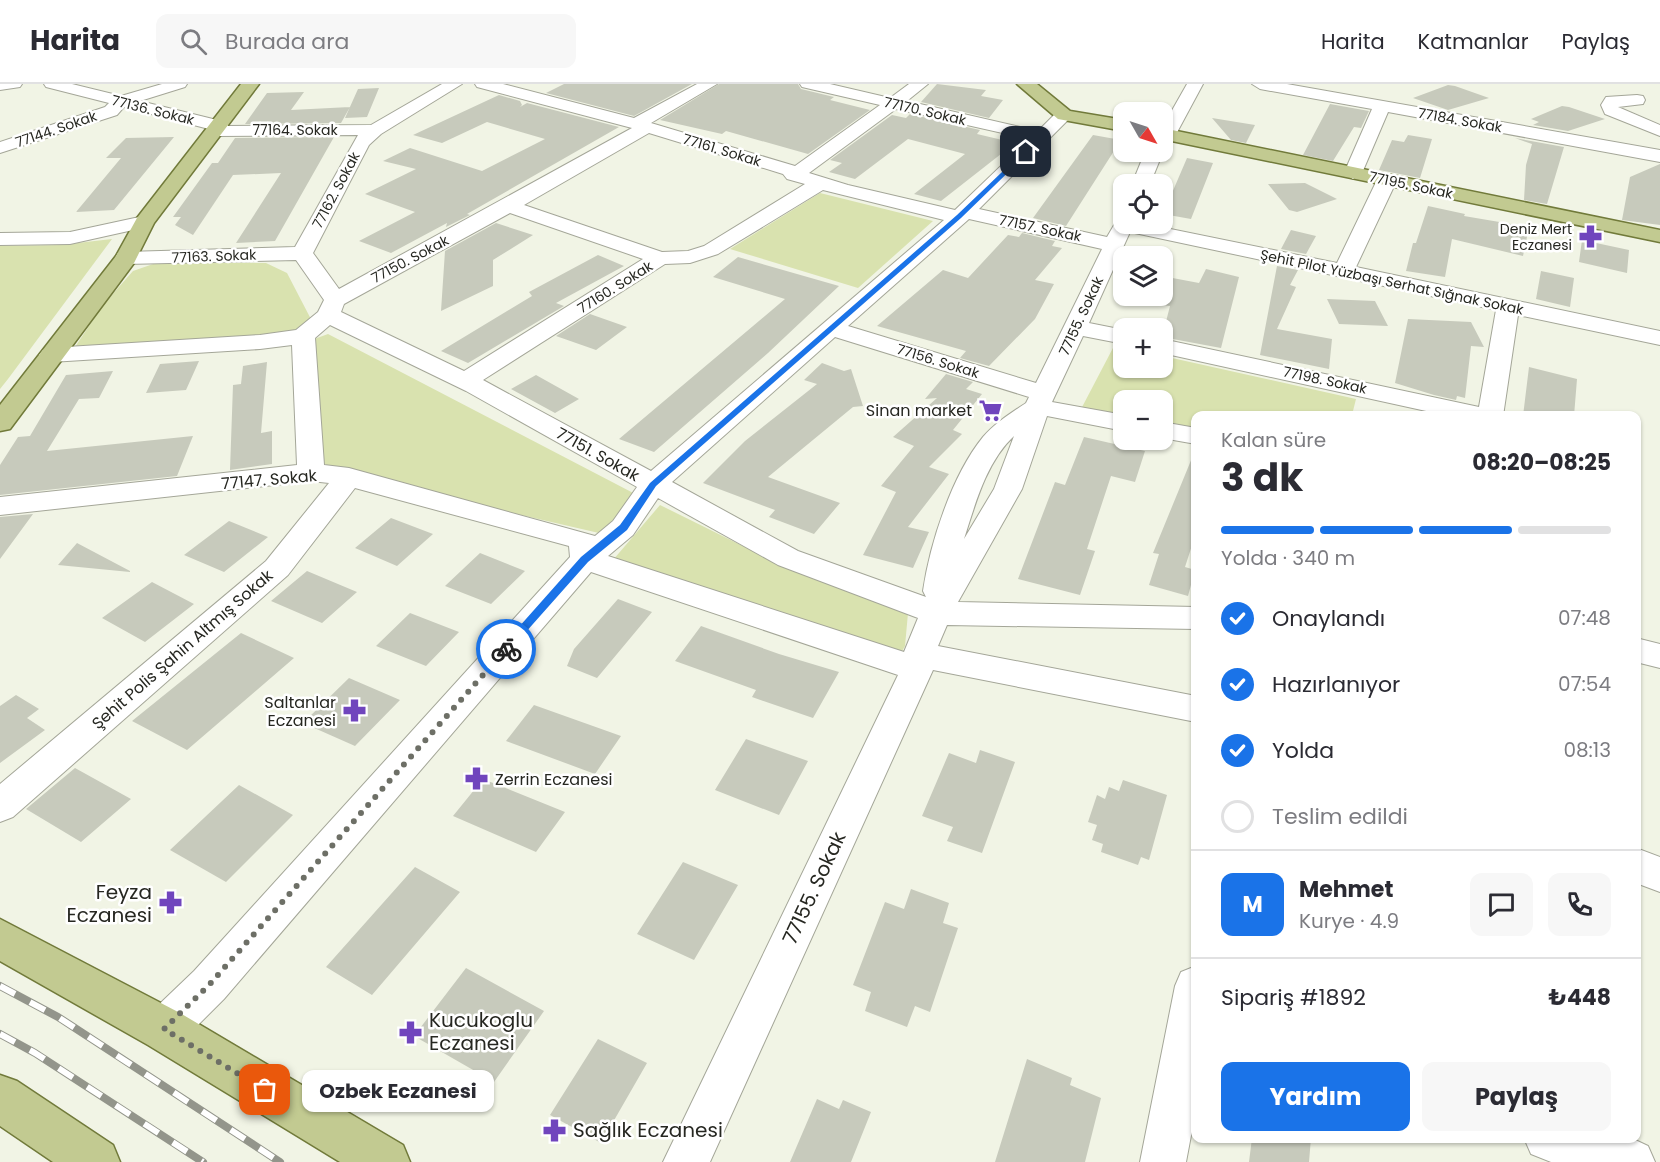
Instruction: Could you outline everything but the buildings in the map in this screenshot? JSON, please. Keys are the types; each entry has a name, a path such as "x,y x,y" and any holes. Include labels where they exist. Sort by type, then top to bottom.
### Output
{"main road":[{"path":"0,423 126,258 144,222 251,84"},
{"path":"1026,84 1064,115 1113,124"},
{"name":"77195. Sokak","path":"1173,136 1660,236"},
{"path":"0,939 164,1029 386,1162"},
{"path":"0,1098 96,1162"}],"street":[{"path":"0,85 14,84"},
{"name":"77136. Sokak","path":"52,84 217,129"},
{"name":"77144. Sokak","path":"0,148 111,111 119,102 179,84"},
{"name":"77162. Sokak","path":"302,253 361,142 375,130 454,84"},
{"name":"77161. Sokak","path":"483,84 641,126 790,170 794,175 820,183 962,214"},
{"name":"77150. Sokak","path":"303,336 332,307 508,206 709,84"},
{"name":"77170. Sokak","path":"808,84 1042,137"},
{"path":"794,175 920,84"},
{"path":"1168,102 1178,84"},
{"path":"1173,121 1196,84"},
{"name":"77184. Sokak","path":"1260,84 1660,156"},
{"path":"1637,100 1612,101 1609,105 1611,110 1660,131"},
{"path":"1353,173 1382,106"},
{"path":"164,1029 209,985 585,559 623,528 653,484 962,214 1064,115"},
{"path":"10,127 38,135"},
{"name":"77164. Sokak","path":"217,129 375,130"},
{"path":"1344,271 1387,180"},
{"path":"660,258 690,257 711,250 820,183"},
{"name":"77160. Sokak","path":"508,206 660,258"},
{"name":"77157. Sokak","path":"962,214 1113,230"},
{"path":"0,239 70,238 144,222"},
{"name":"77155. Sokak","path":"686,1162 919,662 921,648 936,613 1008,489 1040,400 1120,234"},
{"name":"Şehit Pilot Yüzbaşı Serhat Sığnak Sokak","path":"1138,234 1344,271 1660,338"},
{"path":"302,253 332,307"},
{"name":"77163. Sokak","path":"126,258 302,253"},
{"name":"77160. Sokak","path":"465,381 660,258"},
{"path":"1490,411 1508,306"},
{"name":"77151. Sokak","path":"332,307 788,558 936,613 1191,618"},
{"path":"1075,327 1113,336"},
{"name":"77156. Sokak","path":"832,329 1040,400 1113,420"},
{"path":"51,355 260,342 303,336 311,472"},
{"name":"77198. Sokak","path":"1173,348 1466,411"},
{"path":"1173,432 1191,435"},
{"name":"77147. Sokak","path":"0,506 311,472 349,477 583,540 585,559"},
{"name":"Şehit Polis Şahin Altmış Sokak","path":"0,806 277,568 349,477"},
{"path":"585,559 919,662 1191,708"},
{"path":"1641,651 1660,656"},
{"path":"1641,867 1660,875"},
{"path":"1163,1162 1191,1036"},
{"path":"1564,1143 1632,1162"}],"green space":[{"path":"820,193 933,221 858,288 730,249"},
{"path":"112,239 0,389 0,246 60,245"},
{"path":"156,263 266,263 287,273 314,325 279,339 75,347 103,305 133,271"},
{"path":"328,334 639,496 599,533 425,493 320,463 309,341"},
{"path":"1113,348 1113,378 1173,378 1173,358 1356,399 1353,411 1191,411 1191,431 1173,428 1173,390 1113,390 1113,417 1080,411"},
{"path":"660,505 781,565 908,613 905,646 901,653 613,560"}],"railway":[{"path":"0,986 58,1017 280,1162"},
{"path":"0,1034 35,1053 203,1162"}],"way so far":[{"path":"265,1090 164,1029 209,985 506,649"}],"place":[{"name":"Deniz Mert Eczanesi","path":"1590,237"},
{"name":"Sinan market","path":"990,410"},
{"name":"Saltanlar Eczanesi","path":"354,711"},
{"name":"Zerrin Eczanesi","path":"477,779"},
{"name":"Feyza Eczanesi","path":"170,903"},
{"name":"Kucukoglu Eczanesi","path":"411,1032"},
{"name":"Ozbek Eczanesi","path":"265,1090"},
{"name":"Sağlık Eczanesi","path":"555,1130"}],"route":[{"path":"506,649 585,559 623,528 653,484 959,217 1026,152"}]}
